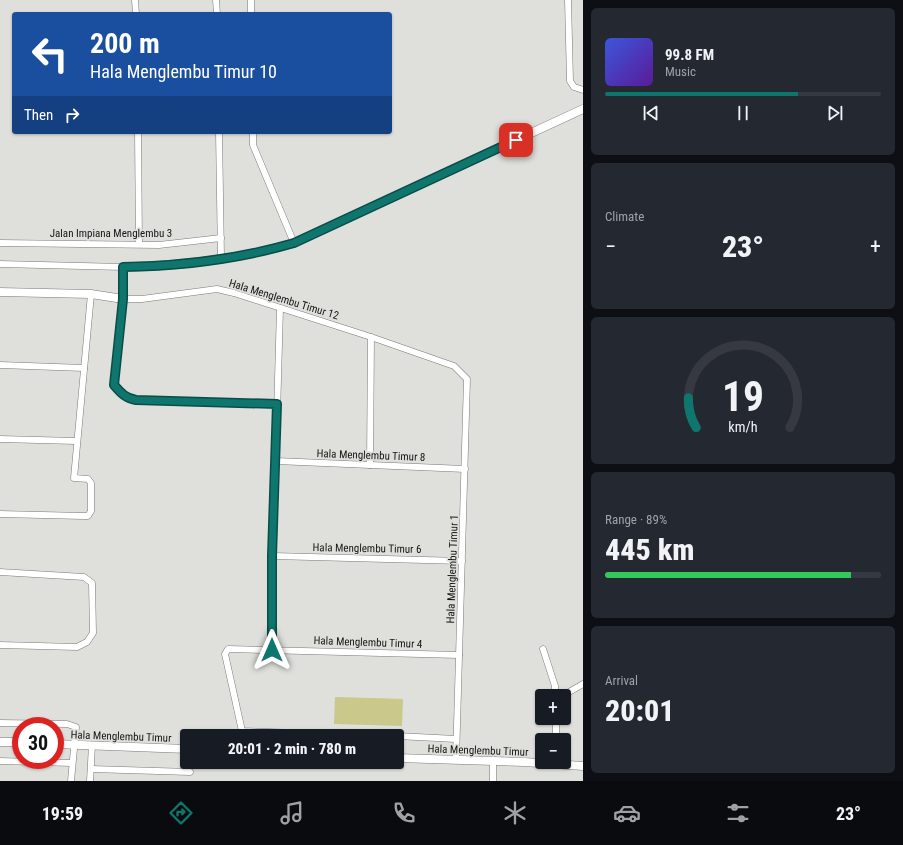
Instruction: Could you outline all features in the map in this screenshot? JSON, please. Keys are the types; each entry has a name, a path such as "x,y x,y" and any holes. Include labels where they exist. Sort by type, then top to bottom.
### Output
{"street":[{"path":"135,0 136,12"},
{"path":"216,0 216,12"},
{"path":"251,0 251,12"},
{"path":"568,0 570,81 574,87 583,90"},
{"path":"0,264 160,267 260,253 294,243 583,109"},
{"path":"138,134 139,244"},
{"path":"219,134 221,258"},
{"path":"253,134 253,145 294,243"},
{"name":"Jalan Impiana Menglembu 3","path":"0,243 160,244 221,238"},
{"path":"123,267 123,299 114,385 122,394 129,399 136,400 277,404"},
{"name":"Hala Menglembu Timur 12","path":"123,299 142,299 217,289 371,337 454,366 467,379"},
{"path":"0,292 91,294 123,299"},
{"path":"0,514 88,516 91,511 91,483 88,479 74,478 76,441 91,294"},
{"path":"272,650 272,556 280,308"},
{"path":"370,465 371,337"},
{"path":"0,366 84,368"},
{"name":"Hala Menglembu Timur 1","path":"456,760 467,379"},
{"path":"0,439 76,441"},
{"name":"Hala Menglembu Timur 8","path":"276,461 465,469"},
{"name":"Hala Menglembu Timur 6","path":"272,556 462,561"},
{"path":"0,572 84,577 89,579 92,583 93,632 91,637 81,646 0,645"},
{"path":"543,648 555,689"},
{"name":"Hala Menglembu Timur 4","path":"242,729 225,654 228,649 459,655"},
{"path":"571,691 583,684"},
{"path":"0,723 12,724"},
{"path":"64,725 73,725 76,731 71,781"},
{"path":"404,736 456,738"},
{"path":"0,742 12,742"},
{"name":"Hala Menglembu Timur","path":"64,744 180,749"},
{"path":"90,781 92,745"},
{"name":"Hala Menglembu Timur","path":"404,758 535,762"},
{"path":"0,761 72,763"},
{"path":"493,761 493,781"},
{"name":"Hala Menglembu Timur","path":"571,765 583,766"},
{"path":"91,769 190,772"}],"shaded area":[{"path":"335,697 403,699 402,726 334,724"}],"route":[{"path":"272,650 272,556 277,404 136,400 129,399 122,394 114,385 123,299 123,267 160,267 260,253 294,243 516,140"}]}
